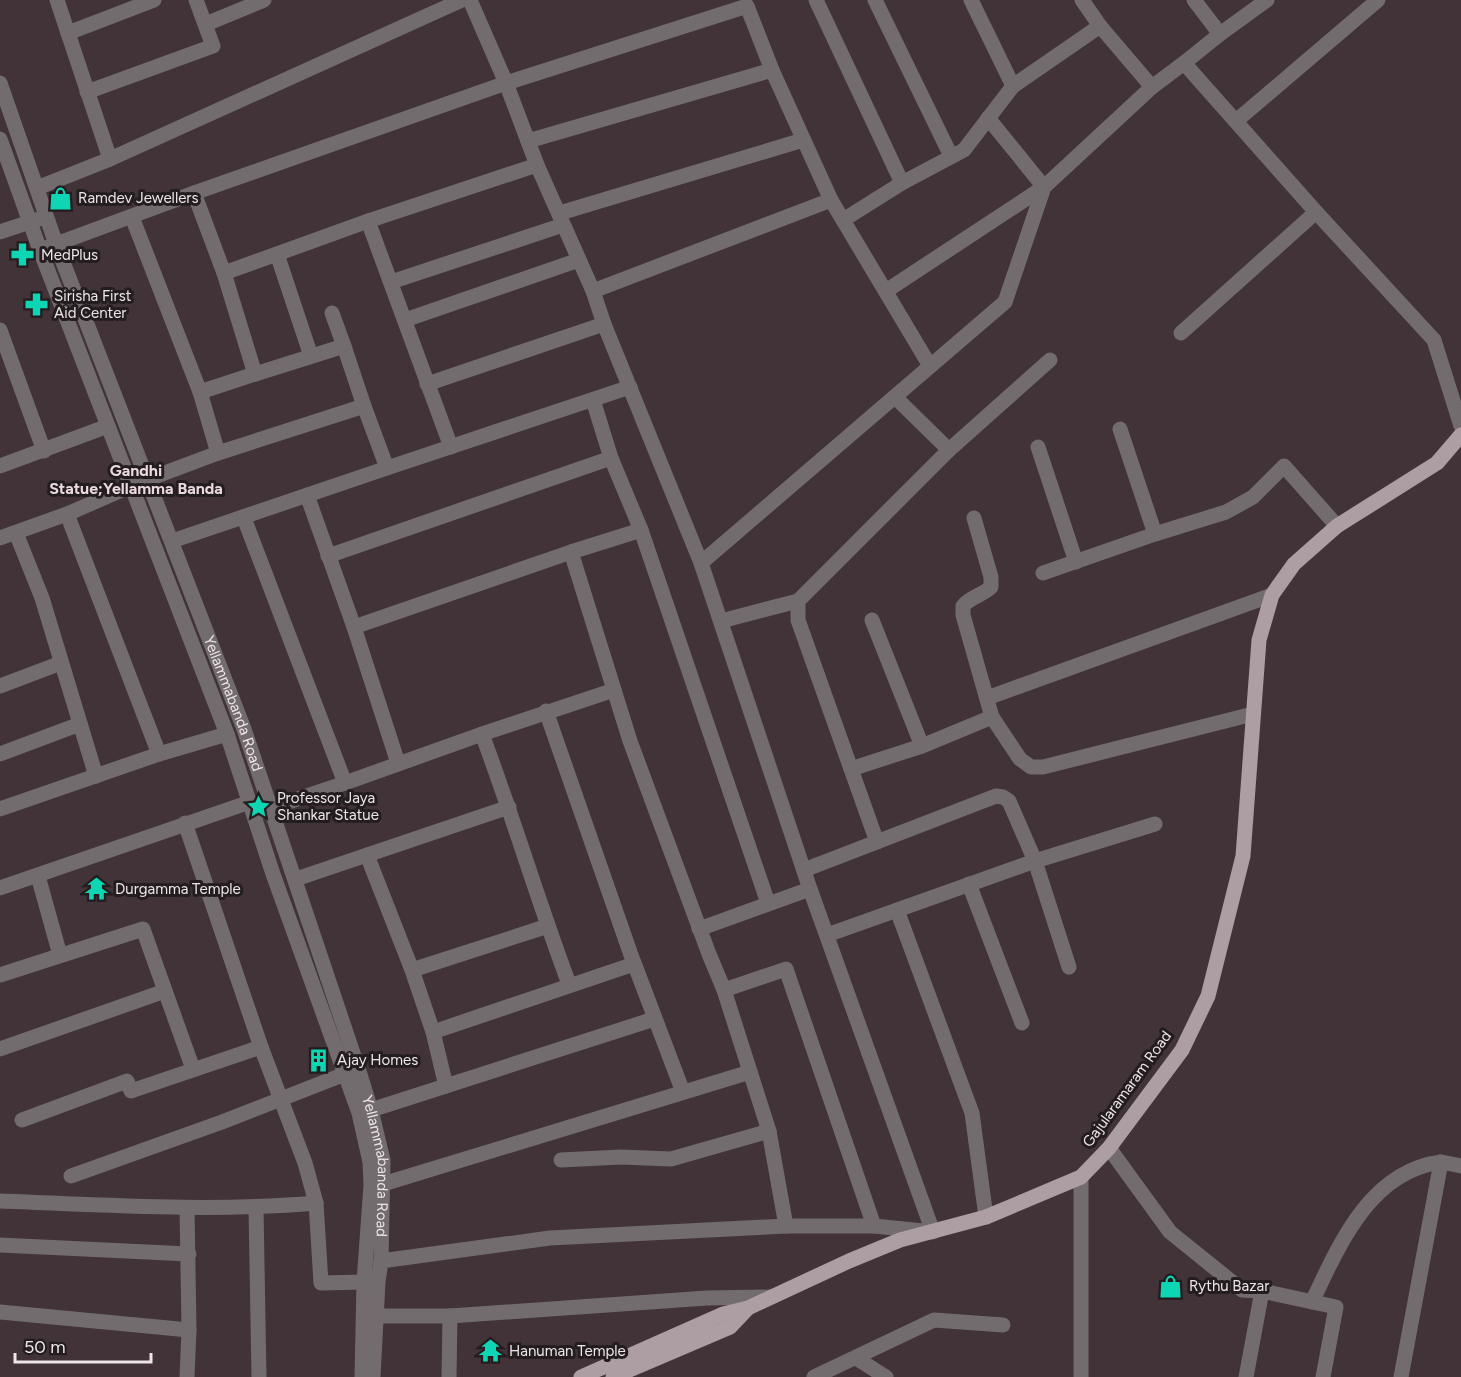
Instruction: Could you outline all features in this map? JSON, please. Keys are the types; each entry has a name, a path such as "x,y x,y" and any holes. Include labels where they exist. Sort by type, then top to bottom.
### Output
{"main road":[{"name":"Gajularamaram Road","path":"581,1377 622,1371 723,1314 748,1308 900,1240 986,1218 1081,1177 1109,1148 1182,1050 1208,996 1243,855 1259,640 1272,595 1294,564 1337,526 1437,463 1461,435"}],"street":[{"path":"57,0 110,159"},
{"path":"68,33 154,0"},
{"path":"87,92 213,46 196,0"},
{"path":"206,24 264,0"},
{"path":"37,188 110,159 462,0"},
{"path":"381,1261 550,1238 786,1226 874,1226 933,1232 810,889 701,563 604,324 593,291 537,165 506,83 470,0"},
{"path":"816,0 902,183"},
{"path":"875,0 951,156"},
{"path":"971,0 1013,86"},
{"path":"1082,0 1100,26 1152,87"},
{"path":"1194,0 1220,34"},
{"path":"886,291 1044,187 1152,87 1267,0"},
{"path":"1236,121 1378,0"},
{"path":"40,250 506,83 746,3 772,69 831,200 930,366"},
{"path":"843,220 902,183 964,150 1013,86 1100,26"},
{"path":"1184,63 1316,212 1434,340 1461,426"},
{"path":"528,141 772,69"},
{"name":"Yellammabanda Road","path":"0,83 56,244 244,729 269,808 296,879 371,1110 383,1160 381,1261 373,1377"},
{"path":"988,118 1044,187"},
{"name":"Yellammabanda Road","path":"0,140 3,157 227,734 273,873 358,1113 370,1162 371,1185 364,1282 362,1377"},
{"path":"391,282 562,219 803,140"},
{"path":"224,273 368,221 537,165"},
{"path":"701,563 1005,302 1044,187"},
{"path":"194,193 224,273 255,374"},
{"path":"593,291 831,200"},
{"path":"1181,333 1316,212"},
{"path":"0,232 47,217"},
{"path":"132,217 200,392 218,453"},
{"path":"368,221 451,447"},
{"path":"277,254 311,356"},
{"path":"405,320 579,260"},
{"path":"332,313 387,468"},
{"path":"427,384 604,324"},
{"path":"0,330 44,451"},
{"path":"200,392 344,346"},
{"path":"720,621 798,601 949,450 1050,360"},
{"path":"172,541 630,387"},
{"path":"895,397 949,450"},
{"path":"593,400 611,458 641,530 768,903"},
{"path":"0,538 67,514 131,486 218,453 364,406"},
{"path":"0,466 108,426"},
{"path":"1120,429 1155,534"},
{"path":"1038,447 1076,562"},
{"path":"328,556 611,458"},
{"path":"1043,573 1226,512 1253,497 1284,466 1337,526"},
{"path":"307,495 354,627 398,763"},
{"path":"67,514 159,754"},
{"path":"244,518 345,783"},
{"path":"974,518 991,577 991,587 967,601 963,606 963,615 992,717 1020,759 1031,768 1043,767 1252,714"},
{"path":"354,627 641,530"},
{"path":"16,533 42,598 96,776"},
{"path":"571,552 630,741 724,990 769,1131 786,1226"},
{"path":"987,698 1272,595"},
{"path":"798,601 798,620 877,842"},
{"path":"872,620 922,746"},
{"path":"0,687 61,663"},
{"path":"0,888 185,823 252,808 269,808 546,711 614,690"},
{"path":"546,711 634,964 683,1092"},
{"path":"851,769 922,746 992,717"},
{"path":"0,754 81,723"},
{"path":"0,809 159,754 227,734"},
{"path":"482,734 569,984"},
{"path":"804,870 996,796 1004,796 1009,801 1035,861 1069,967"},
{"path":"296,879 509,807"},
{"path":"185,823 261,1047 305,1163 316,1203 321,1283 364,1282"},
{"path":"826,935 1035,861 1155,824"},
{"path":"367,855 412,970 433,1032 446,1086"},
{"path":"38,876 60,955"},
{"path":"969,884 1022,1023"},
{"path":"699,928 810,889"},
{"path":"897,910 972,1113 986,1218"},
{"path":"412,970 548,926"},
{"path":"0,975 143,929 193,1069"},
{"path":"433,1032 569,984 634,964"},
{"path":"724,990 786,969 874,1226"},
{"path":"0,1049 165,992"},
{"path":"371,1110 654,1019"},
{"path":"22,1120 127,1082 131,1091 261,1047"},
{"path":"383,1184 750,1072"},
{"path":"71,1176 345,1074"},
{"path":"561,1160 621,1157 671,1159 769,1131"},
{"path":"1109,1148 1170,1232 1242,1290 1262,1291 1336,1307 1323,1377"},
{"path":"1312,1302 1336,1250 1371,1198 1413,1169 1441,1162 1461,1166"},
{"path":"1401,1377 1441,1162"},
{"path":"1081,1177 1081,1377"},
{"path":"0,1201 187,1208 256,1208 316,1203"},
{"path":"187,1208 188,1377"},
{"path":"256,1208 260,1377"},
{"path":"0,1245 189,1254"},
{"path":"1246,1377 1262,1291"},
{"path":"376,1316 450,1316 707,1298 771,1297"},
{"path":"0,1312 189,1330"},
{"path":"449,1377 450,1316"},
{"path":"814,1377 934,1320 1003,1325"},
{"path":"856,1358 886,1377"}],"place":[{"name":"Ramdev Jewellers","path":"60,198"},
{"name":"MedPlus","path":"23,255"},
{"name":"Sirisha First Aid Center","path":"36,305"},
{"name":"Professor Jaya Shankar Statue","path":"259,807"},
{"name":"Durgamma Temple","path":"97,889"},
{"name":"Ajay Homes","path":"319,1060"},
{"name":"Rythu Bazar","path":"1171,1286"},
{"name":"Hanuman Temple","path":"491,1351"}],"district":[{"name":"Gandhi Statue;Yellamma Banda","path":"136,479"}]}
